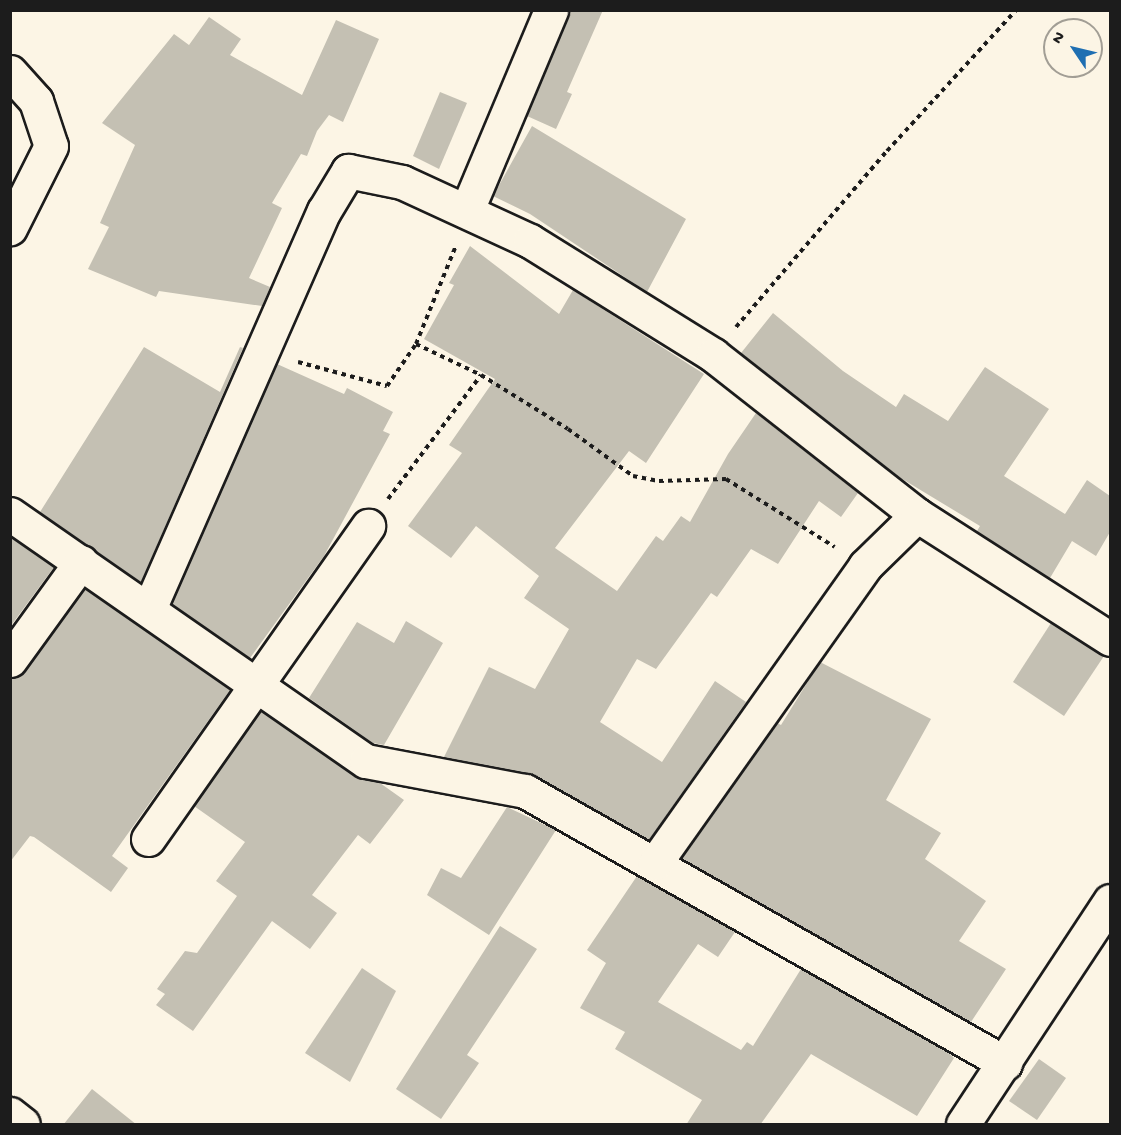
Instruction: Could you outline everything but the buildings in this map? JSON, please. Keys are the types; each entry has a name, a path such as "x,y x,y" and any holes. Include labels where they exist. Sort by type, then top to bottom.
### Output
{"street":[{"path":"467,210 551,10"},
{"path":"10,72 36,101 51,146 10,228"},
{"path":"149,609 324,212 348,171 402,182 531,241 712,355 917,515 1110,639"},
{"path":"10,514 366,761 525,791 1005,1063"},
{"path":"655,863 865,566 917,515"},
{"path":"148,839 258,686 368,526"},
{"path":"10,660 81,562"},
{"path":"963,1125 1110,901"},
{"path":"10,1114 23,1125"}],"path":[{"path":"712,355 887,151 1016,10"},
{"path":"263,352 387,386 416,344 452,260 467,210"},
{"path":"416,344 481,375 568,429 633,476 659,482 726,479 865,566"},
{"path":"368,526 481,375"}]}
